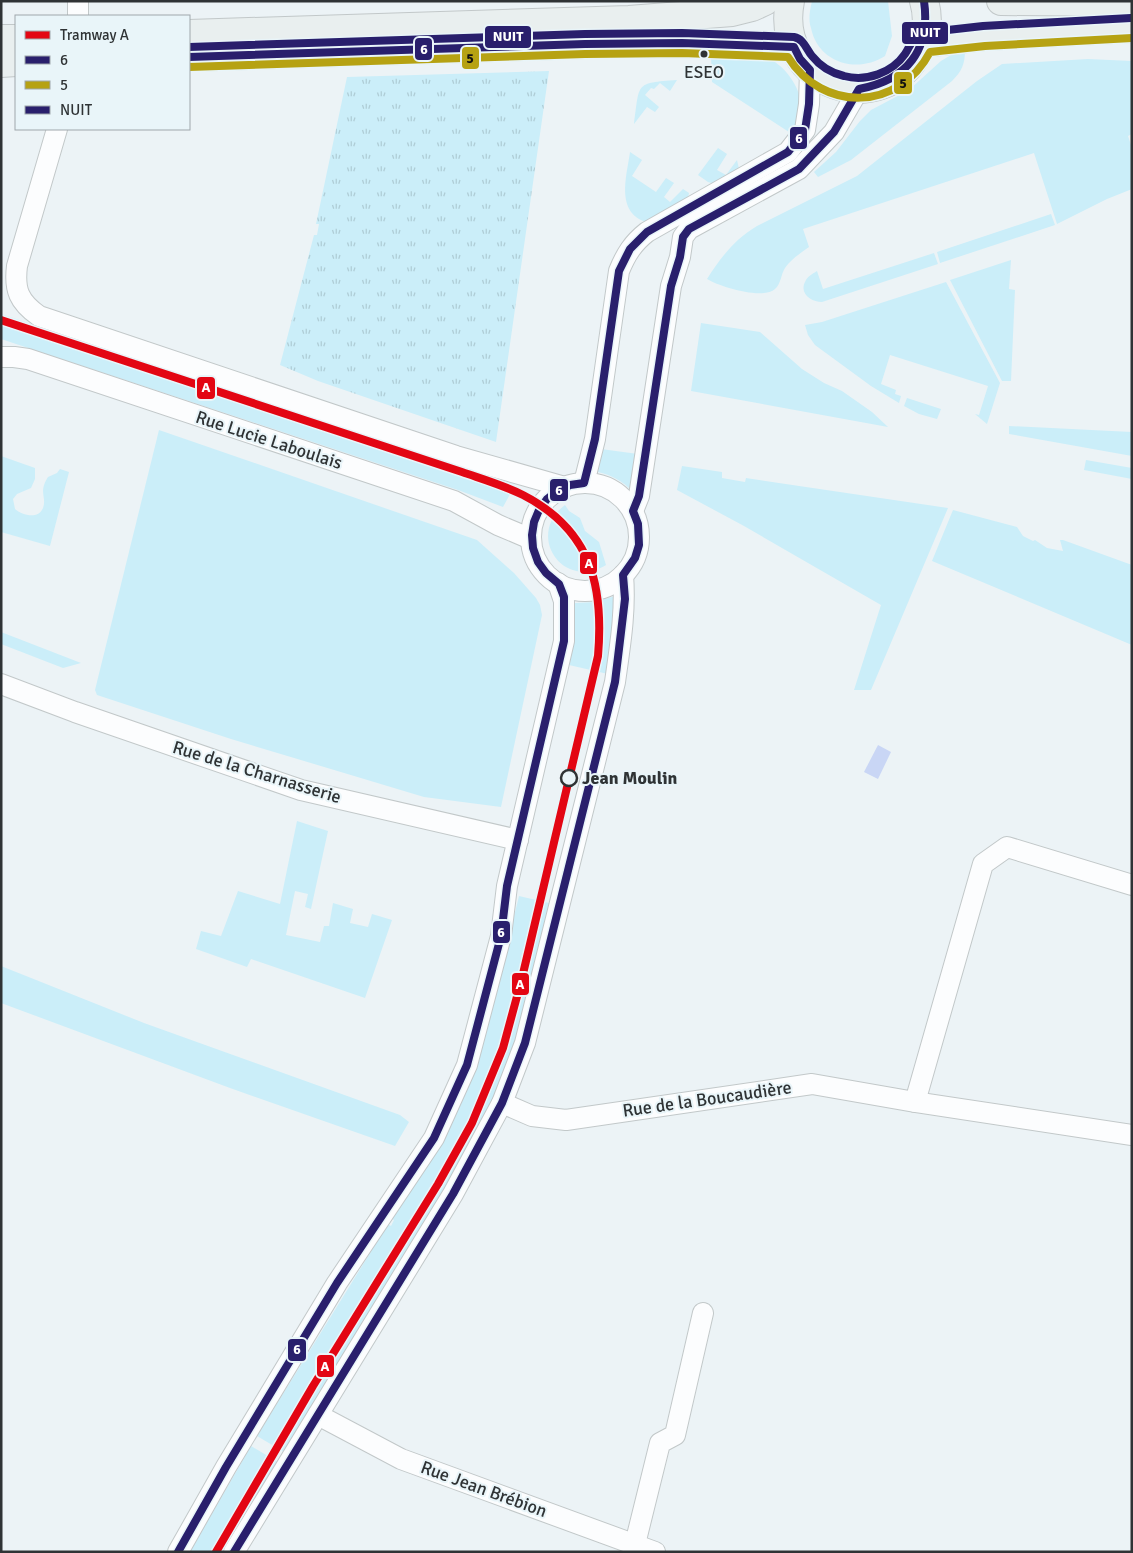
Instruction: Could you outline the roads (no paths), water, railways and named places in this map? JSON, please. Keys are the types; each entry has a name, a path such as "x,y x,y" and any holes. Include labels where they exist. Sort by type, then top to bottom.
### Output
{"main road":[{"path":"190,34 629,20 732,12 752,7 764,1"},
{"path":"790,1 789,34 800,60 810,70 832,84 859,89 879,85 898,76 912,61 923,43 927,20 924,1"},
{"path":"1001,1 1132,2"},
{"path":"923,43 984,36 1132,28"},
{"path":"1,40 15,39"},
{"path":"190,57 585,44 682,43 794,47"},
{"path":"1,63 15,62"}],"street":[{"path":"78,1 78,15"},
{"path":"57,130 17,266 16,289 24,304 39,316 456,456 574,485 597,484 610,488 633,511 638,524 639,545 632,564 623,575 606,586 586,590 569,588 547,575 539,564 531,539 533,523 541,506 552,494 574,485 595,439 619,270 626,254 636,241 647,232 788,152 805,130 809,104 810,70"},
{"path":"633,511 639,496 671,286 680,257 683,237 689,229 798,169 834,132 859,89"},
{"name":"Rue Lucie Laboulais","path":"1,357 28,359 454,501 498,525 531,539"},
{"path":"234,1552 453,1194 502,1103 525,1043 615,682 624,615 623,575"},
{"path":"178,1552 230,1459 337,1283 434,1138 467,1065 501,936 507,886 564,641 564,601 558,583"},
{"name":"Rue de la Charnasserie","path":"1,684 75,712 301,790 518,840"},
{"path":"915,1102 984,864 1007,847 1132,885"},
{"name":"Rue de la Boucaudière","path":"502,1103 532,1116 566,1120 812,1084 915,1102 1132,1135"},
{"path":"634,1544 660,1443 675,1435 703,1313"},
{"name":"Rue Jean Brébion","path":"318,1415 401,1459 655,1552"}],"tram line":[{"name":"A","path":"1,320 515,491 546,509 564,525 578,543 588,562 595,583 599,630 598,656 522,978 503,1048 472,1123 438,1184 313,1386 216,1552"}],"place":[{"name":"ESEO","path":"704,54"},
{"name":"Jean Moulin","path":"569,778"}]}
